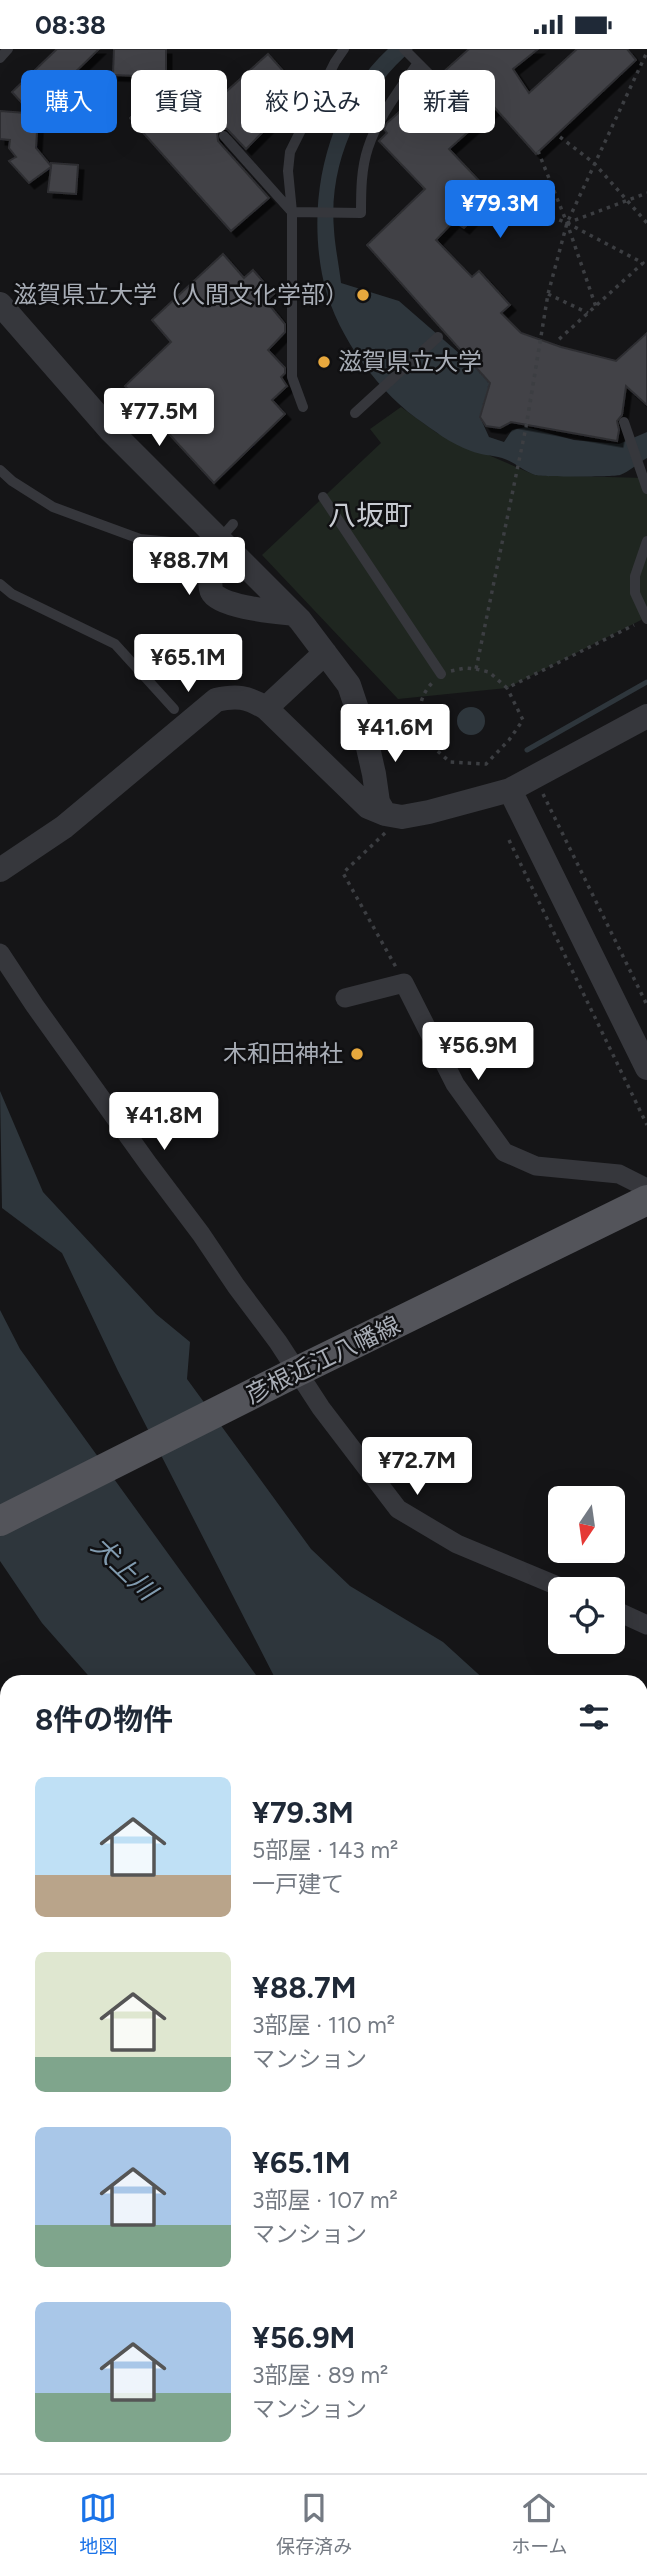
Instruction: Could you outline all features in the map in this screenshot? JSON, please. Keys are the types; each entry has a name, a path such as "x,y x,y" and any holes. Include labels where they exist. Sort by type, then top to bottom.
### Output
{"main road":[{"name":"彦根近江八幡線","path":"0,1521 647,1200"}],"street":[{"path":"0,304 111,431 226,532 246,565 294,614 325,653 349,685 374,774 377,802 393,815"},
{"path":"246,565 227,557 218,560 213,566 210,583 211,591 217,598 238,606 294,614"},
{"path":"266,708 325,653"},
{"path":"0,870 64,827 216,700 233,696 247,697 266,708 368,807 393,815 510,790 647,716"},
{"path":"510,790 647,1068"},
{"path":"0,953 43,1017 201,1234 292,1374 398,1509 457,1544 548,1582"},
{"path":"345,998 404,983 455,1084 505,1152 536,1166 620,1174 647,1188"},
{"path":"625,1615 647,1625"}],"lane":[{"path":"0,58 8,49"},
{"path":"303,407 292,377 294,212 288,171 290,152 344,49"},
{"path":"404,49 424,70"},
{"path":"224,136 294,212 361,213 362,182 368,149 382,116 414,61"},
{"path":"355,413 438,337"},
{"path":"624,422 647,489"},
{"path":"0,470 12,481 53,507 140,539 201,545 226,532"},
{"path":"323,498 441,674"},
{"path":"647,541 635,576 635,593 647,619"},
{"path":"0,585 12,594 116,643 174,709"}],"path":[{"path":"476,669 527,427 548,293 567,223 647,51"},
{"path":"559,137 594,163 647,223"},
{"path":"538,151 596,307"},
{"path":"488,192 567,223 643,263 556,342"},
{"path":"567,223 647,193"},
{"path":"548,293 588,313"},
{"path":"507,688 647,619"},
{"path":"465,668 476,669 489,672 507,688 523,720 509,740 486,764 450,762 425,740 420,717 423,695 441,674 465,668"},
{"path":"357,711 420,717"},
{"path":"383,757 425,740"},
{"path":"534,777 647,1005"},
{"path":"393,815 343,873 404,983"},
{"path":"506,833 647,1125"}],"shaded area":[{"path":"401,407 437,433 535,475 644,478 647,489 647,617 507,688 398,699 262,555 381,443 370,429"}],"water":[{"path":"388,49 413,49 385,78 385,70 369,70"},
{"path":"334,133 351,133 336,179 334,204 341,283 399,301 483,374 493,386 480,417 489,437 504,442 512,430 526,427 574,440 619,444 647,432 647,458 620,475 535,475 506,459 456,445 400,405 370,373 357,354 335,315 327,294 318,244 318,213 320,183"},
{"path":"471,707 481,711 485,721 481,731 471,735 461,731 457,721 461,711"},
{"path":"0,1091 43,1192 156,1314 190,1342 187,1379 311,1549 350,1586 443,1642 479,1675 273,1675 118,1371 62,1253 2,1208"},
{"name":"犬上川","path":"0,1310 20,1349 256,1675 88,1675 42,1623 0,1561"}],"building":[{"path":"57,49 99,49 77,70 35,70"},
{"path":"114,49 166,49 166,70 131,70 131,76 117,75 117,70 113,70"},
{"path":"469,49 538,49 513,69 529,93 577,49 627,49 636,60 536,154 495,108 495,70 446,70"},
{"path":"268,54 282,70 250,70"},
{"path":"241,78 241,133 262,133 246,149 227,129 227,91"},
{"path":"21,83 21,102 12,92"},
{"path":"0,111 21,113 21,133 37,133 36,148 51,166 51,163 78,165 76,194 48,192 51,167 29,183 9,161 16,157 9,148 10,140 0,139"},
{"path":"399,112 399,133 467,133 449,149 487,189 475,201 482,209 464,228 454,221 436,240 472,277 479,271 510,305 501,313 521,333 561,347 616,361 647,333 647,405 626,386 622,415 617,421 617,441 511,422 500,428 486,426 480,417 490,383 367,245 425,189 379,141 387,133 387,123"},
{"path":"143,133 217,133 218,141 269,198 231,231"},
{"path":"223,254 244,278 253,270 274,294 266,301 285,324 285,332 268,350 285,368 281,377 287,386 272,400 285,414 214,483 125,386 171,342 152,320"}],"waterway":[{"path":"527,750 647,682"}],"place":[{"name":"滋賀県立大学（人間文化学部）","path":"363,295"},
{"name":"滋賀県立大学","path":"324,362"},
{"name":"木和田神社","path":"357,1054"}],"district":[{"name":"八坂町","path":"370,515"}]}
